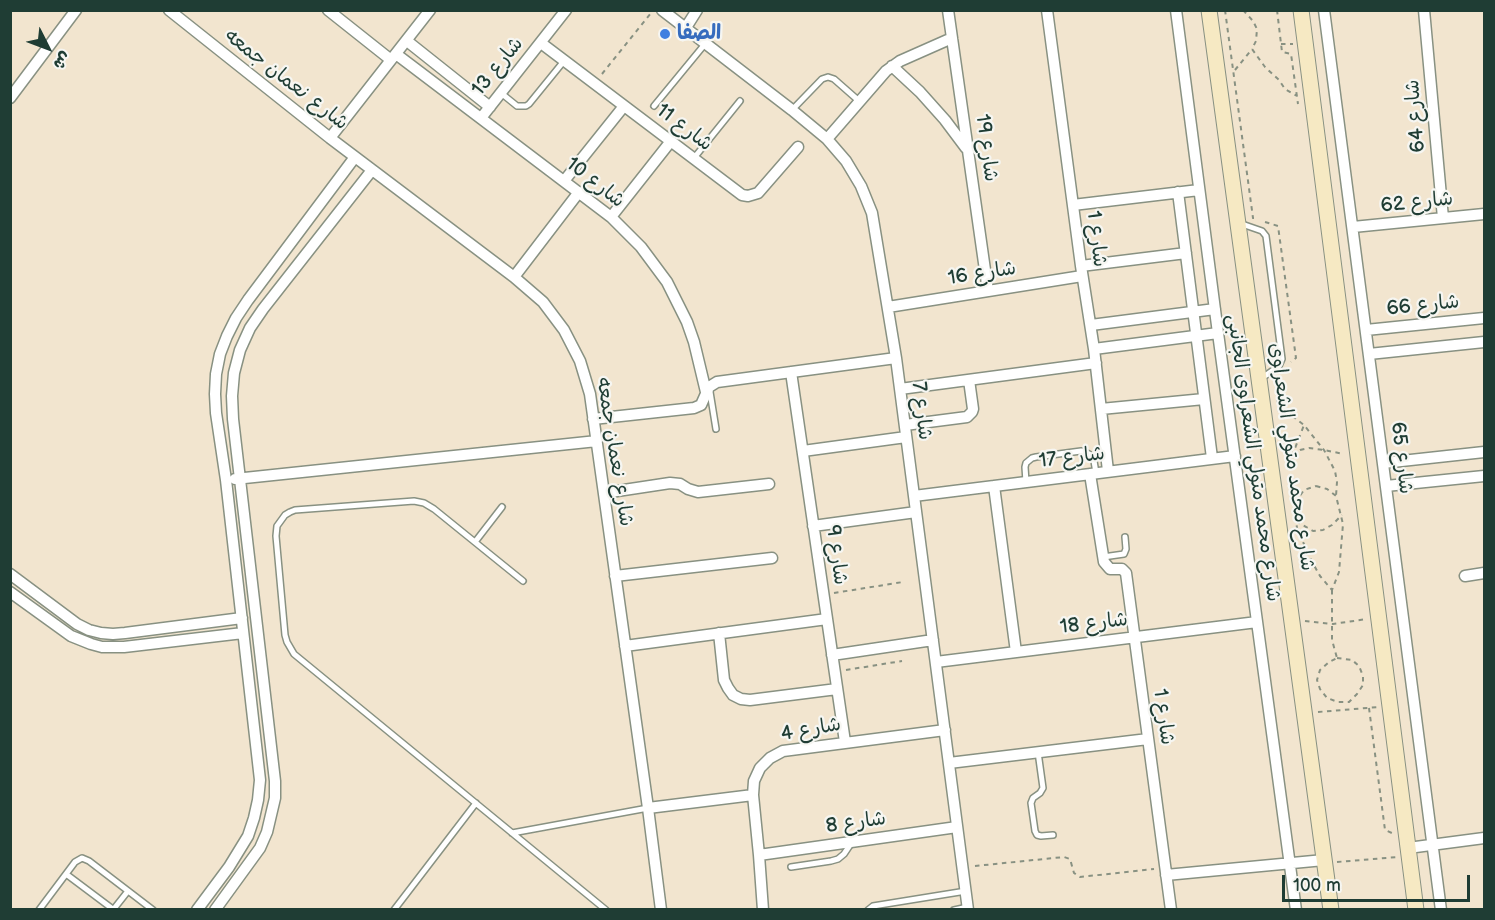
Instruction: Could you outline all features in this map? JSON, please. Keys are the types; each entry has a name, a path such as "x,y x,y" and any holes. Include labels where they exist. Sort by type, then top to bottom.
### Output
{"street":[{"path":"10,98 76,10"},
{"name":"شارع نعمان جمعه","path":"169,10 330,138 514,277 543,302 564,330 580,361 590,394 661,909"},
{"path":"330,138 430,10"},
{"name":"شارع 13","path":"481,118 566,10"},
{"name":"شارع 7","path":"662,10 827,139 846,161 861,186 872,213 896,358 968,908"},
{"path":"685,29 697,10"},
{"name":"شارع 19","path":"948,10 988,291"},
{"name":"شارع 1","path":"1047,10 1096,363 1107,471"},
{"name":"شارع محمد متولي الشعراوى الجانبى","path":"1176,10 1296,909"},
{"name":"شارع محمد متولي الشعراوى","path":"1209,10 1238,222 1267,378 1305,714 1331,909"},
{"path":"1301,10 1416,909"},
{"name":"شارع 65","path":"1324,10 1441,909"},
{"name":"شارع 64","path":"1425,11 1443,218"},
{"name":"شارع 10","path":"334,12 579,192 611,217 641,247 667,282 678,302 694,342 708,389"},
{"path":"827,139 880,76 892,66 952,38"},
{"path":"406,41 490,107"},
{"name":"شارع 11","path":"541,43 742,195 758,193 798,147"},
{"path":"892,66 920,92 968,150"},
{"path":"564,181 624,106"},
{"path":"611,217 671,141"},
{"path":"197,909 243,845 255,818 260,780 226,480 216,413 216,374 220,354 236,318 248,300 355,157"},
{"path":"215,909 260,848 267,832 275,798 275,781 231,396 234,373 240,350 250,328 372,170"},
{"path":"1073,204 1199,190"},
{"path":"514,277 579,192"},
{"path":"1178,192 1212,458"},
{"name":"شارع 62","path":"1353,227 1485,214"},
{"name":"شارع 16","path":"888,307 1186,254"},
{"path":"1091,326 1215,309"},
{"name":"شارع 66","path":"1366,330 1485,318"},
{"path":"1094,349 1218,333"},
{"path":"1369,354 1485,342"},
{"path":"593,419 694,408 703,402 708,389 717,382 896,358"},
{"path":"900,389 1096,363"},
{"name":"شارع 9","path":"791,372 845,742"},
{"path":"905,424 967,417 973,409 969,380"},
{"path":"1101,409 1204,399"},
{"path":"802,451 906,437"},
{"path":"226,480 597,441"},
{"path":"1383,463 1485,452"},
{"name":"شارع 17","path":"914,496 1235,456"},
{"path":"1093,473 1103,557"},
{"path":"1386,486 1485,476"},
{"path":"604,493 670,483 680,484 698,492 769,484"},
{"path":"994,486 1016,652"},
{"path":"813,526 916,512"},
{"name":"شارع 1","path":"1103,557 1108,567 1122,568 1126,573 1171,909"},
{"path":"615,576 772,558"},
{"path":"1465,576 1485,573"},
{"path":"10,574 77,624 101,633 125,633 242,618"},
{"path":"10,592 71,636 102,646 124,647 243,633"},
{"path":"625,646 827,619"},
{"name":"شارع 18","path":"936,662 1257,622"},
{"path":"719,633 724,680 734,695 741,699 750,700 837,689"},
{"path":"832,655 933,640"},
{"path":"245,649 260,647"},
{"name":"شارع 4","path":"763,909 753,795 754,781 760,768 770,758 783,751 945,730"},
{"path":"949,763 1148,739"},
{"path":"648,808 753,795"},
{"name":"شارع 8","path":"759,855 957,827"},
{"path":"1409,852 1433,845 1485,838"},
{"path":"1166,871 1325,862"}],"lane":[{"path":"654,106 705,44"},
{"path":"501,93 517,106 526,106 564,61"},
{"path":"792,110 822,79 828,77 859,101"},
{"path":"693,158 740,101"},
{"path":"1238,222 1259,229 1266,236 1282,359 1279,366 1267,378"},
{"path":"708,389 716,429"},
{"path":"1026,482 1026,463 1036,457 1082,451 1092,457 1093,473"},
{"path":"523,581 424,503 414,501 290,512 277,526 285,635 294,654 606,909"},
{"path":"475,542 502,507"},
{"path":"1103,557 1124,554 1125,537"},
{"path":"1038,752 1042,788 1031,803 1035,831 1041,836 1053,835"},
{"path":"394,909 476,803"},
{"path":"513,833 648,808"},
{"path":"790,867 838,859 852,842"},
{"path":"42,909 75,862 82,858 153,909"},
{"path":"66,874 114,909 128,891"},
{"path":"868,909 873,906 966,891"},
{"path":"954,909 968,908"}],"path":[{"path":"594,83 653,10"},
{"path":"1225,10 1252,218 1278,226 1296,358 1289,364"},
{"path":"1233,71 1256,41 1257,29 1243,10"},
{"path":"1252,49 1265,68 1279,80 1285,89 1297,96"},
{"path":"1267,378 1278,405 1279,416"},
{"path":"1278,405 1304,425 1324,450 1335,471 1336,496 1343,524 1338,572 1332,590 1332,640 1337,658"},
{"path":"1291,456 1304,425"},
{"path":"1285,460 1300,450 1309,448 1345,454"},
{"path":"1332,590 1320,576 1310,558 1297,528 1295,513 1297,500 1304,490 1317,486 1327,489 1336,496"},
{"path":"1291,505 1293,528"},
{"path":"1296,520 1313,531 1323,530 1342,515"},
{"path":"824,594 903,582"},
{"path":"1305,618 1305,621 1333,624 1367,619"},
{"path":"1337,658 1352,660 1359,666 1363,676 1363,685 1349,702 1327,699 1317,680 1320,669 1337,658"},
{"path":"834,672 902,661"},
{"path":"1305,714 1390,707"},
{"path":"1369,708 1385,830 1395,834"},
{"path":"1325,862 1409,852"},
{"path":"963,867 1064,857 1070,860 1074,873 1080,877 1166,871"}],"place":[{"name":"الصفا","path":"665,34"}]}
